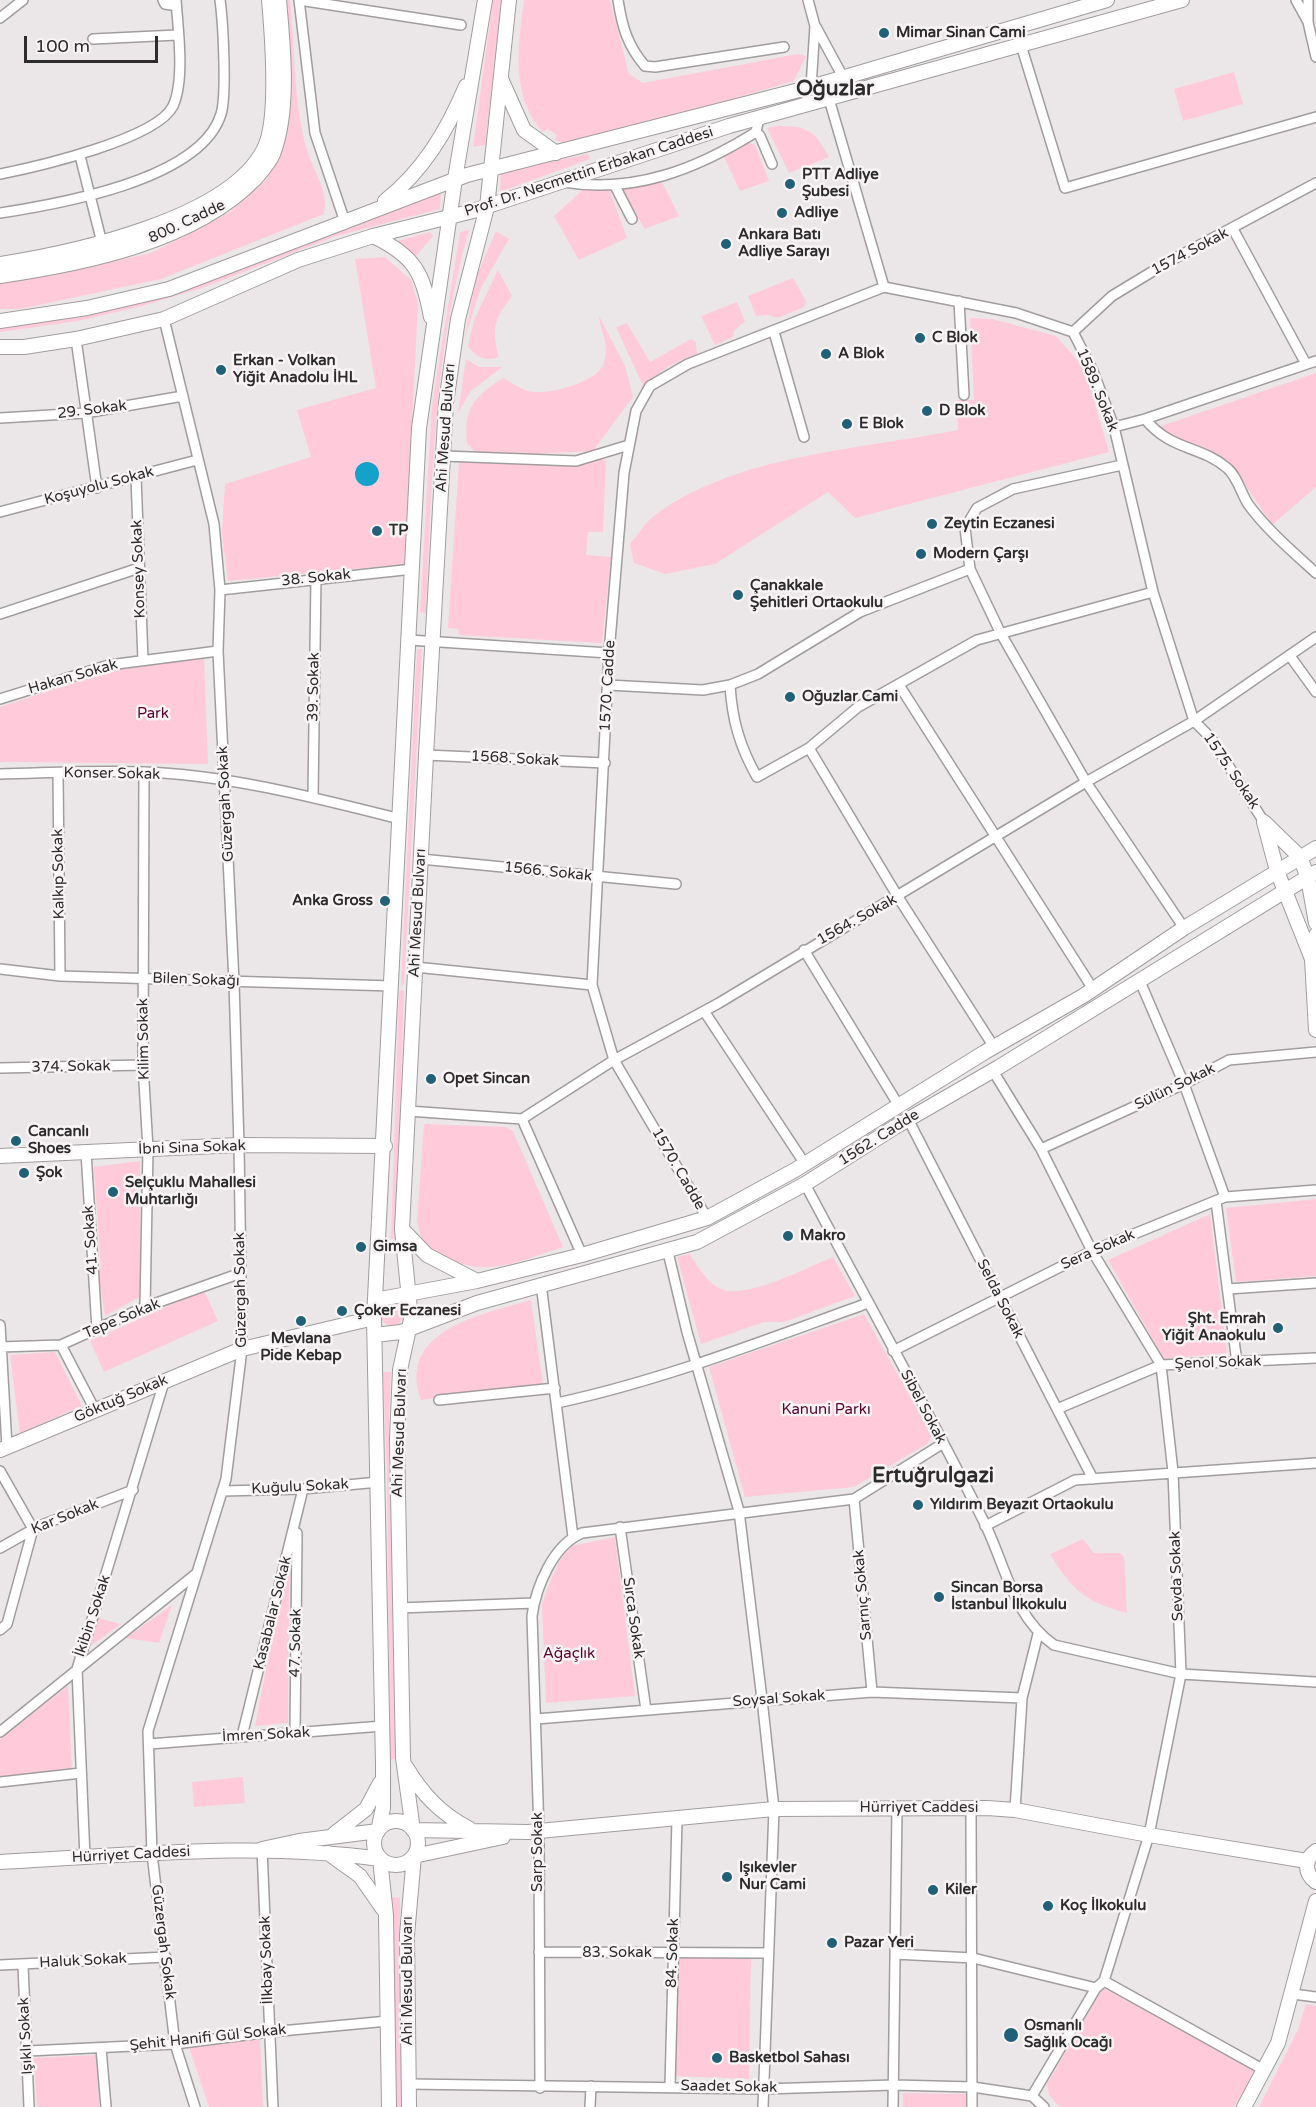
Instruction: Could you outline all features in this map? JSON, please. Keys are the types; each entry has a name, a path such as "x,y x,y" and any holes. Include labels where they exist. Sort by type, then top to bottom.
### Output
{"main road":[{"name":"800. Cadde","path":"0,264 102,243 132,234 206,201 244,175 264,148 270,121 274,57 269,0"},
{"name":"800. Cadde","path":"0,276 42,270 118,252 181,228 236,198 273,155 281,113 283,46 279,0"},
{"name":"Ahi Mesud Bulvarı","path":"389,2107 386,1915 380,1859 374,1845 382,1808 383,1726 374,1318 385,1146 419,428 455,179 485,0"},
{"name":"Ahi Mesud Bulvarı","path":"409,2107 407,1935 417,1845 404,1764 399,1608 398,1404 400,1370 410,1329 402,1229 446,403 454,341 487,207 509,0"},
{"name":"Prof. Dr. Necmettin Erbakan Caddesi","path":"0,321 87,308 169,289 455,179 811,87 1107,0"},
{"name":"Prof. Dr. Necmettin Erbakan Caddesi","path":"0,347 24,347 76,339 164,319 298,260 374,236 487,207 559,181 759,118 1182,0"},
{"path":"375,209 416,174 460,100 476,62"},
{"path":"500,76 513,110 524,130 556,153"},
{"path":"374,236 394,246 414,263 427,292 433,327"},
{"path":"1264,822 1300,857 1312,875 1316,923"},
{"path":"1264,822 1277,871 1312,958 1316,1030"},
{"name":"1562. Cadde","path":"375,1300 477,1281 582,1255 707,1218 806,1164 994,1047 1093,989 1184,928 1316,848"},
{"name":"1562. Cadde","path":"375,1335 391,1335 477,1303 541,1284 668,1252 697,1242 805,1184 908,1119 993,1071 1139,979 1312,875"},
{"path":"1312,958 1316,935"},
{"name":"İbni Sina Sokak","path":"0,1156 239,1145 385,1146"},
{"path":"402,1229 427,1254 477,1281"},
{"name":"Göktuğ Sokak","path":"3,1448 242,1349 374,1318"},
{"path":"404,1764 433,1804 445,1815 472,1830"},
{"path":"329,1837 347,1826 366,1809 383,1775"},
{"name":"Hürriyet Caddesi","path":"534,1832 774,1809 971,1808 1015,1810 1149,1835 1312,1856"},
{"path":"262,1849 378,1831 385,1824 395,1821 405,1823 413,1830 534,1832"},
{"path":"262,1849 326,1852 380,1859 389,1864 400,1865 414,1856 534,1832"},
{"name":"Hürriyet Caddesi","path":"0,1862 262,1849"},
{"path":"326,1852 360,1876 376,1896 386,1915"},
{"path":"1312,1856 1307,1872 1316,1882"},
{"path":"1244,2107 1278,2043 1293,1994 1316,1901"}],"street":[{"path":"0,18 23,0"},
{"path":"163,0 165,4 171,5 176,0"},
{"path":"0,174 80,156 132,135 168,115 174,105 179,85 176,0"},
{"path":"0,213 90,197 167,168 206,142 222,114 223,58 219,0"},
{"path":"345,222 315,133 299,0 461,25"},
{"path":"618,0 623,32 634,53 645,66 655,67 784,47"},
{"path":"808,0 815,26 843,77"},
{"path":"1296,0 1308,22"},
{"path":"1308,0 1308,22 1316,57"},
{"path":"811,87 815,26"},
{"path":"93,39 177,35"},
{"path":"1021,45 1065,188 1316,117"},
{"path":"829,99 884,287"},
{"path":"559,181 615,186 652,179 706,162 756,132 759,118"},
{"path":"756,132 772,164"},
{"path":"80,156 102,243"},
{"name":"1574 Sokak","path":"1073,332 1112,296 1168,262 1316,183"},
{"path":"615,186 632,219"},
{"path":"1233,229 1306,364"},
{"name":"1589. Sokak","path":"884,287 1016,313 1073,332 1093,371 1114,427 1153,592 1194,721"},
{"name":"1570. Cadde","path":"707,1218 614,1060 592,985 609,653 624,473 629,445 636,411 650,386 688,364 884,287"},
{"path":"959,301 964,395"},
{"name":"Güzergah Sokak","path":"164,319 214,524 220,590 218,651 234,982 239,1145 242,1349 222,1491 148,1731 152,1854 175,2044 195,2107"},
{"path":"774,332 804,437"},
{"path":"76,339 97,488"},
{"path":"1114,427 1146,419 1316,361"},
{"name":"29. Sokak","path":"0,418 85,413 183,396"},
{"path":"1146,419 1157,434 1175,444 1211,458 1229,470 1249,505 1316,573"},
{"path":"444,456 576,460 629,445"},
{"name":"Koşuyolu Sokak","path":"0,512 197,460"},
{"path":"1122,465 1013,489 977,508 965,528 970,568 1000,632 1086,782 1184,928"},
{"name":"Konsey Sokak","path":"136,477 143,660"},
{"path":"0,614 139,568"},
{"path":"608,685 703,690 730,685 758,675 860,612 970,568"},
{"name":"38. Sokak","path":"220,590 413,569"},
{"name":"39. Sokak","path":"313,797 316,578"},
{"path":"730,685 731,713 741,748 757,777 809,748 858,707 978,640 1000,632 1153,592"},
{"name":"1564. Sokak","path":"522,1119 614,1060 704,1011 804,950 898,897 1086,782 1194,721 1316,637"},
{"path":"409,640 609,653"},
{"name":"Hakan Sokak","path":"0,699 109,665 218,651"},
{"path":"1290,657 1316,692"},
{"path":"898,685 1093,989"},
{"name":"1575. Sokak","path":"1194,721 1211,738 1264,822"},
{"path":"809,748 898,897 994,1047"},
{"name":"1568. Sokak","path":"426,754 605,763"},
{"name":"Konser Sokak","path":"0,774 144,772 225,781 313,797 400,819"},
{"name":"Kilim Sokak","path":"144,772 143,1065 148,1149 145,1307"},
{"name":"Kalkıp Sokak","path":"58,773 60,976"},
{"name":"1566. Sokak","path":"421,859 676,884"},
{"path":"804,950 899,1106"},
{"path":"415,967 592,985"},
{"name":"Bilen Sokağı","path":"0,969 60,976 392,986"},
{"path":"1139,979 1184,1084 1220,1199 1236,1364"},
{"path":"704,1011 806,1164"},
{"name":"Sülün Sokak","path":"1041,1149 1184,1084 1228,1060 1316,1052"},
{"name":"374. Sokak","path":"0,1068 143,1065"},
{"name":"Sevda Sokak","path":"993,1071 1041,1149 1092,1251 1161,1365 1173,1472 1181,1674 1149,1835 1104,1981"},
{"path":"408,1111 522,1119 582,1255"},
{"name":"Selda Sokak","path":"908,1119 1093,1479"},
{"name":"41. Sokak","path":"86,1152 97,1329"},
{"name":"Sibel Sokak","path":"805,1184 986,1526 1024,1616 1038,1634 1054,1645 1181,1674 1316,1682"},
{"name":"Sera Sokak","path":"893,1351 1092,1251 1220,1199 1316,1190"},
{"path":"668,1252 739,1511 762,1700 774,1809 763,2107"},
{"name":"Tepe Sokak","path":"1,1347 61,1345 145,1307 241,1273"},
{"path":"1228,1289 1316,1283"},
{"path":"541,1284 573,1537 620,1527 854,1499 942,1444"},
{"path":"557,1403 619,1390 698,1365 868,1303"},
{"path":"0,1325 3,1448"},
{"path":"61,1345 95,1410"},
{"name":"Şenol Sokak","path":"1057,1409 1161,1365 1236,1364 1316,1358"},
{"name":"İkibin Sokak","path":"85,1857 77,1669 164,1382"},
{"path":"439,1400 555,1388"},
{"path":"986,1526 1074,1480 1316,1463"},
{"path":"0,1470 33,1529 7,1624 0,1630"},
{"name":"Kuğulu Sokak","path":"222,1491 303,1489 379,1482"},
{"name":"Kasabalar Sokak","path":"242,1736 303,1489"},
{"name":"Kar Sokak","path":"0,1548 33,1529 133,1490"},
{"name":"Sarnıç Sokak","path":"854,1499 872,1692"},
{"name":"47. Sokak","path":"295,1734 297,1517"},
{"name":"Sırca Sokak","path":"620,1527 646,1710"},
{"name":"Sarp Sokak","path":"540,2088 539,1952 534,1832 536,1719 532,1616 534,1603 555,1555 573,1537"},
{"path":"0,1732 197,1574"},
{"path":"399,1608 534,1603"},
{"path":"1015,1810 1022,1698 1038,1634"},
{"name":"Soysal Sokak","path":"536,1719 872,1692 1022,1698"},
{"name":"İmren Sokak","path":"149,1744 383,1726"},
{"path":"0,1782 81,1773"},
{"path":"893,2107 897,1808"},
{"path":"971,1808 972,2107"},
{"name":"84. Sokak","path":"670,2086 677,1819"},
{"name":"İlkbay Sokak","path":"262,1849 273,2107"},
{"name":"83. Sokak","path":"539,1952 767,1953"},
{"path":"895,1954 973,1958 1096,1988"},
{"name":"Haluk Sokak","path":"0,1965 166,1957"},
{"name":"Işıklı Sokak","path":"23,1965 29,2107"},
{"path":"1044,2107 1032,2096 1096,1988 1104,1981 1264,2070"},
{"path":"1293,1994 1316,1997"},
{"name":"Şehit Hanifi Gül Sokak","path":"28,2051 175,2044 388,2021"},
{"path":"101,2048 106,2107"},
{"name":"Saadet Sokak","path":"408,2084 540,2088 670,2086 763,2089 894,2085 973,2087 1032,2096"},
{"path":"590,2107 591,2086"}],"green space":[{"path":"281,0 290,0 295,77 303,135 323,190 324,214 161,279 20,309 0,309 0,282 55,275 151,253 230,212 265,181 283,146 288,110"},
{"path":"493,0 502,0 485,145 473,147"},
{"path":"524,0 610,0 629,74 643,83 798,54 806,56 794,81 572,145 555,140 557,135 548,129 543,132 532,118 525,103 519,69"},
{"path":"1234,72 1243,104 1183,121 1174,89"},
{"path":"796,127 809,131 819,141 829,157 789,173 767,128"},
{"path":"747,142 755,145 769,181 740,191 724,157"},
{"path":"588,154 590,159 500,192 501,172"},
{"path":"661,180 679,216 645,229 620,189"},
{"path":"587,186 610,191 627,238 579,260 554,216"},
{"path":"441,191 440,209 336,236 205,287 142,306 78,321 0,332 0,329 107,310"},
{"path":"469,230 457,277 441,372 433,468 426,613 420,612 432,405 460,232"},
{"path":"496,231 509,239 481,288 465,337 476,278"},
{"path":"430,232 433,236 416,256 397,241"},
{"path":"385,257 411,280 418,303 405,564 228,581 222,532 225,484 311,457 297,410 376,388 355,259"},
{"path":"498,270 512,296 501,312 496,325 495,339 499,357 485,359 477,356 468,346 474,320"},
{"path":"793,278 806,301 804,307 778,318 768,315 756,316 748,296"},
{"path":"737,302 745,321 734,331 733,337 715,345 701,316"},
{"path":"599,316 625,366 633,397 593,451 513,455 475,452 467,443 469,412 478,397 503,378 528,391 546,392 569,387 591,377 598,371 603,365 606,352"},
{"path":"970,318 992,319 1056,336 1085,369 1109,452 855,518 828,492 715,564 665,574 634,563 630,544 654,516 686,496 721,480 800,457 958,430 957,400 974,400"},
{"path":"627,323 650,362 691,339 696,342 697,354 669,366 643,386 616,327"},
{"path":"466,359 479,367 502,367 470,392 458,413"},
{"path":"1316,373 1316,487 1272,525 1234,468 1215,454 1162,432 1161,426"},
{"path":"599,458 606,461 603,532 588,532 586,555 611,557 602,643 459,635 458,629 448,628 459,462 570,465"},
{"path":"417,649 422,649 404,984 401,985"},
{"name":"Park","path":"204,657 208,764 0,762 0,707 119,668"},
{"path":"399,991 404,991 396,1239 391,1239"},
{"path":"424,1124 505,1127 513,1131 563,1247 507,1265 475,1267 458,1263 441,1255 422,1242 417,1221"},
{"path":"140,1161 140,1297 105,1316 98,1270 101,1269 94,1167"},
{"path":"1316,1199 1316,1276 1236,1282 1226,1208"},
{"path":"1210,1214 1227,1353 1164,1359 1108,1260"},
{"path":"690,1254 711,1283 721,1289 732,1291 746,1290 777,1281 833,1257 855,1296 784,1322 764,1322 701,1344 677,1257"},
{"path":"204,1290 218,1321 104,1372 90,1341"},
{"path":"531,1300 543,1385 421,1400 417,1376 421,1357 432,1341 469,1319"},
{"path":"392,1304 400,1307 403,1315 400,1323 392,1326 384,1323 381,1315 384,1307"},
{"name":"Kanuni Parkı","path":"864,1314 932,1436 927,1444 854,1487 745,1497 709,1367"},
{"path":"55,1352 82,1406 20,1433 10,1355"},
{"path":"383,1372 391,1372 389,1418 395,1759 390,1760 387,1477"},
{"name":"Ağaçlık","path":"615,1537 635,1696 546,1703 542,1604 549,1584 560,1560 572,1546"},
{"path":"1083,1539 1094,1553 1120,1553 1124,1557 1127,1613 1100,1604 1081,1593 1065,1577 1050,1554"},
{"path":"289,1575 288,1723 255,1726 284,1577"},
{"path":"172,1605 159,1643 126,1638"},
{"path":"94,1617 121,1624 85,1650"},
{"path":"68,1686 72,1770 0,1777 0,1739"},
{"path":"243,1777 245,1803 194,1807 192,1782"},
{"path":"392,1897 400,1898 402,2107 396,2107"},
{"path":"676,1957 751,1959 749,2079 674,2076"},
{"path":"1103,1988 1256,2071 1234,2107 1060,2107 1049,2095 1047,2084"},
{"path":"1306,2004 1316,2006 1316,2107 1259,2107 1298,2030"},
{"path":"260,2037 263,2107 209,2107 189,2047"},
{"path":"97,2055 99,2107 37,2107 34,2058"},
{"path":"903,2093 967,2094 966,2107 903,2107"}],"water":[{"path":"362,462 372,462 379,469 379,479 372,486 362,486 355,479 355,469"}],"place":[{"name":"Mimar Sinan Cami","path":"884,33"},
{"name":"PTT Adliye Şubesi","path":"790,184"},
{"name":"Adliye","path":"782,213"},
{"name":"Ankara Batı Adliye Sarayı","path":"726,244"},
{"name":"C Blok","path":"920,338"},
{"name":"A Blok","path":"826,354"},
{"name":"Erkan - Volkan Yiğit Anadolu İHL","path":"221,370"},
{"name":"D Blok","path":"927,411"},
{"name":"E Blok","path":"847,424"},
{"name":"Zeytin Eczanesi","path":"932,524"},
{"name":"TP","path":"377,531"},
{"name":"Modern Çarşı","path":"921,554"},
{"name":"Çanakkale Şehitleri Ortaokulu","path":"738,595"},
{"name":"Oğuzlar Cami","path":"790,697"},
{"name":"Anka Gross","path":"385,901"},
{"name":"Opet Sincan","path":"431,1079"},
{"name":"Cancanlı Shoes","path":"16,1141"},
{"name":"Şok","path":"24,1173"},
{"name":"Selçuklu Mahallesi Muhtarlığı","path":"113,1192"},
{"name":"Makro","path":"788,1236"},
{"name":"Gimsa","path":"361,1247"},
{"name":"Çoker Eczanesi","path":"342,1311"},
{"name":"Mevlana Pide Kebap","path":"301,1321"},
{"name":"Şht. Emrah Yiğit Anaokulu","path":"1278,1328"},
{"name":"Yıldırım Beyazıt Ortaokulu","path":"918,1505"},
{"name":"Sincan Borsa İstanbul İlkokulu","path":"939,1597"},
{"name":"Işıkevler Nur Cami","path":"727,1877"},
{"name":"Kiler","path":"933,1890"},
{"name":"Koç İlkokulu","path":"1048,1906"},
{"name":"Pazar Yeri","path":"832,1943"},
{"name":"Osmanlı Sağlık Ocağı","path":"1011,2035"},
{"name":"Basketbol Sahası","path":"717,2058"}],"district":[{"name":"Oğuzlar","path":"835,89"},
{"name":"Ertuğrulgazi","path":"933,1476"}]}
